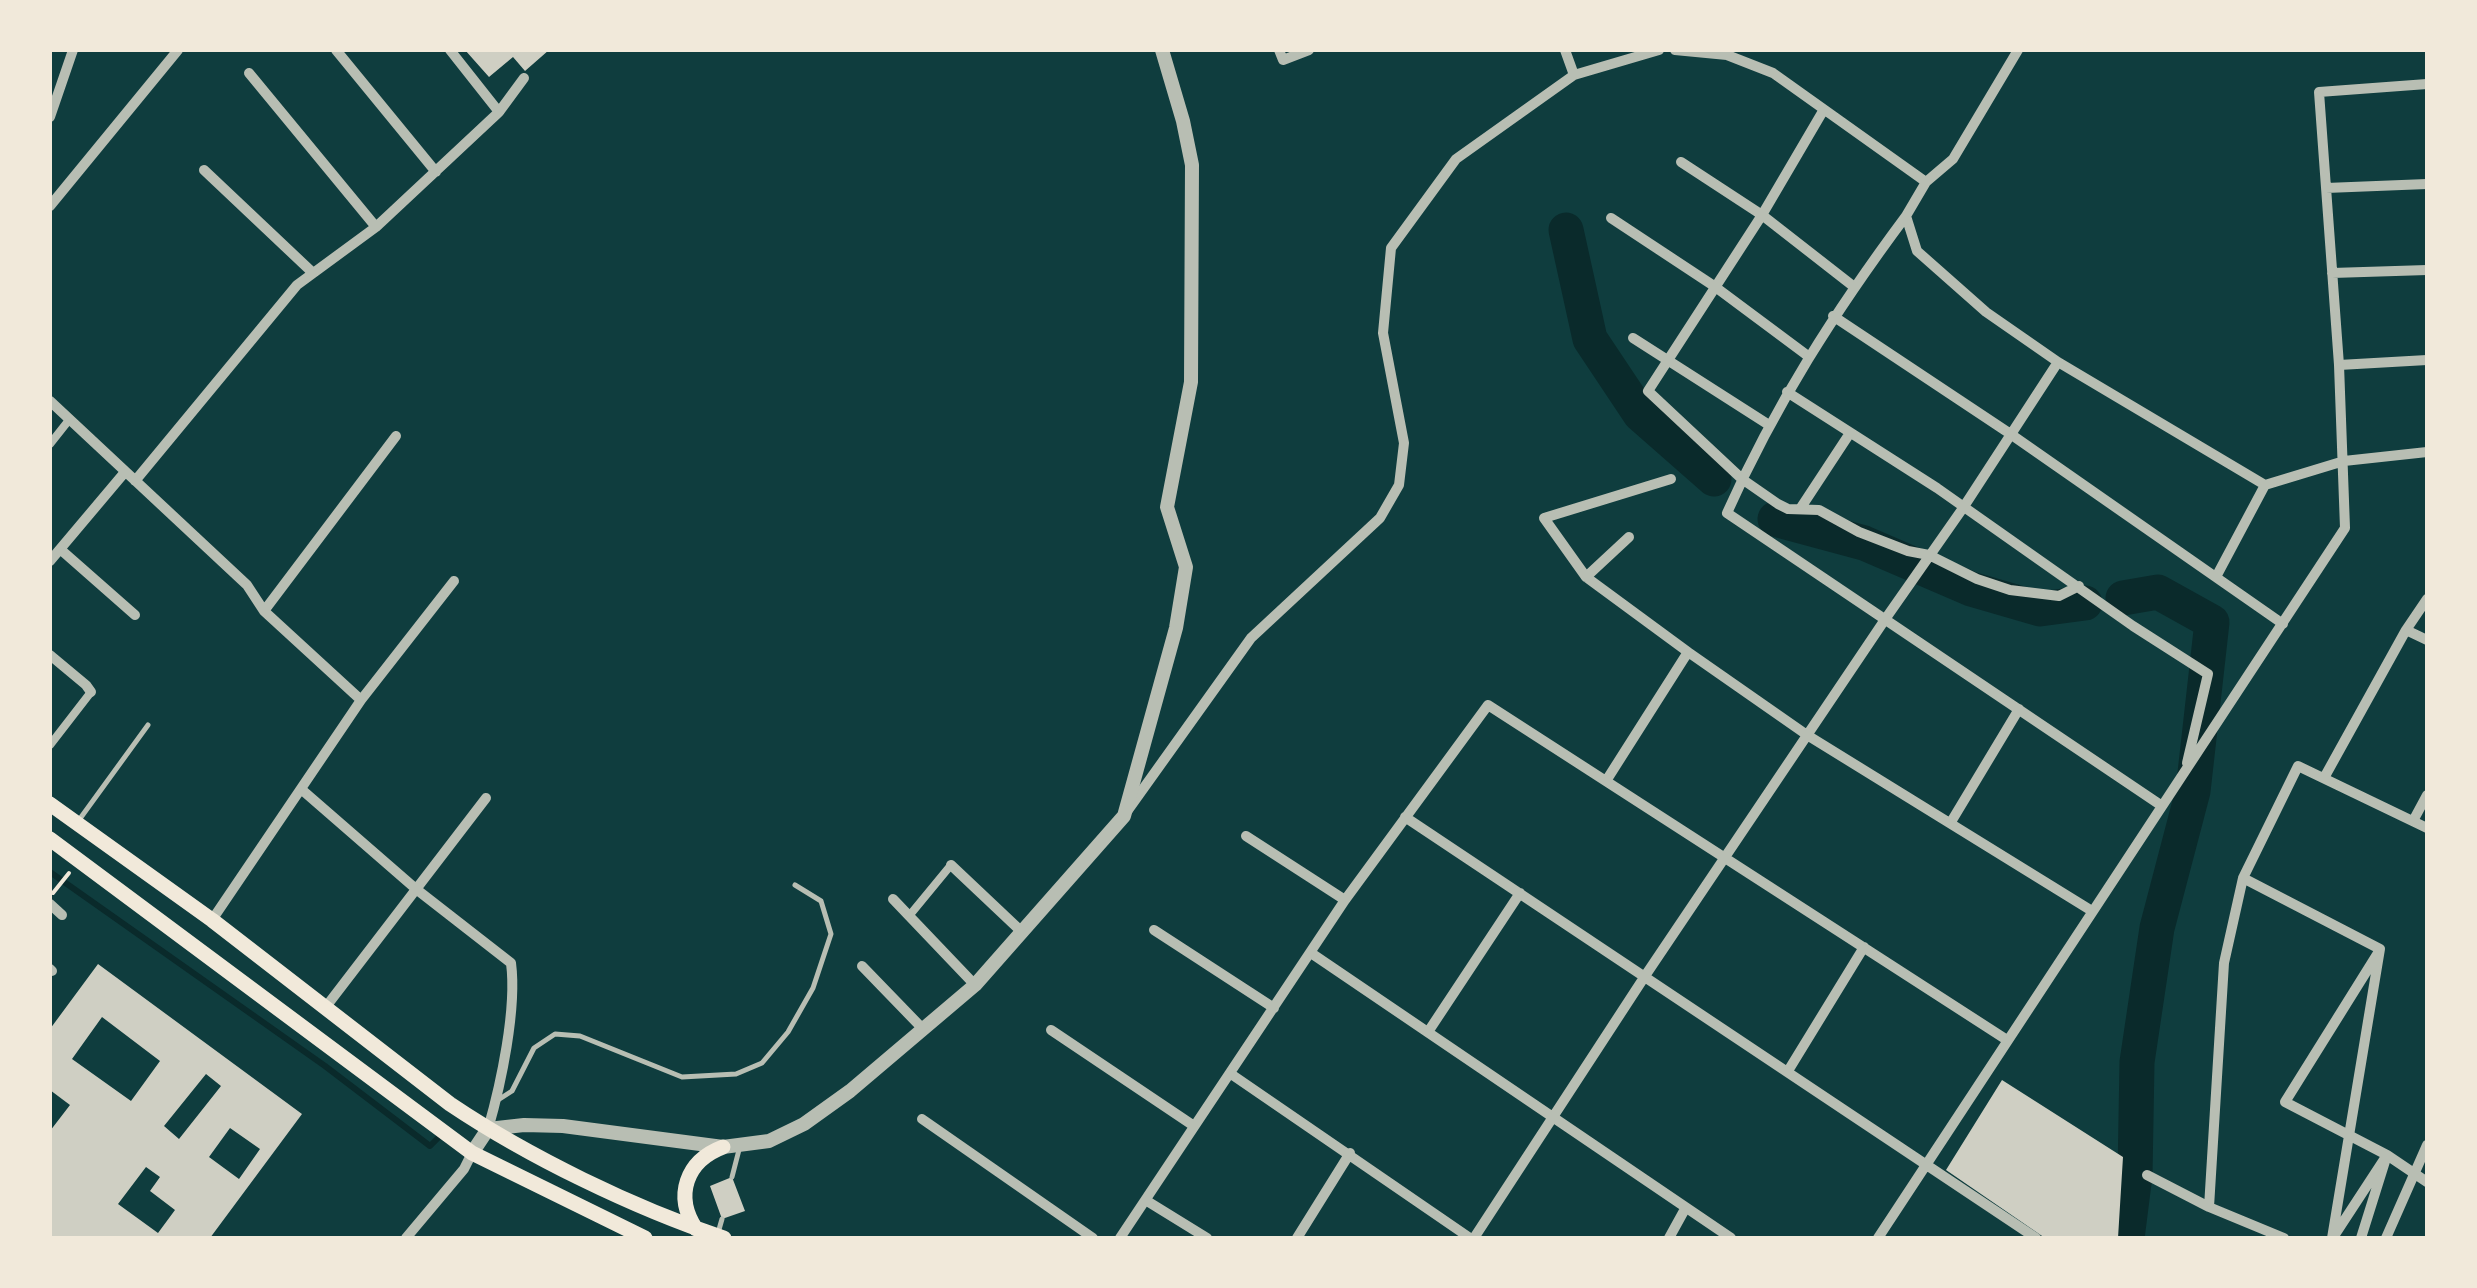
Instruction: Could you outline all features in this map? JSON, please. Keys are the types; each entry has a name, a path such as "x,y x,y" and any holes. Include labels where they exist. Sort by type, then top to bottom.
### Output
{"main road":[{"path":"50,804 212,920 488,1129 585,1178 720,1237"},
{"path":"50,839 472,1154 644,1238"},
{"path":"696,1229 685,1206 686,1180 700,1159 723,1147"}],"street":[{"path":"50,117 73,50"},
{"path":"50,206 178,50"},
{"path":"336,50 436,172"},
{"path":"450,50 499,112"},
{"path":"1124,816 1176,628 1186,567 1167,506 1191,382 1192,166 1184,121 1162,50"},
{"path":"1279,50 1282,60 1309,50"},
{"path":"1565,50 1574,75"},
{"path":"488,1129 562,1126 723,1147 769,1141 804,1124 850,1091 974,985 1124,816 1251,638 1380,518 1391,503 1399,485 1404,443 1383,333 1391,248 1456,159 1574,75 1659,50"},
{"path":"1675,50 1726,55 1773,73 1926,182"},
{"path":"2018,50 1953,160 1926,182 1833,316 1769,425 1727,512 2162,806"},
{"path":"249,73 376,227"},
{"path":"135,481 297,284 376,227 499,112 524,78"},
{"path":"1878,1238 2346,528 2339,365 2318,92 2427,84"},
{"path":"1823,111 1762,216 1648,391 1742,480 1788,509 1819,510 1859,532 2010,590 2059,596 2079,586"},
{"path":"1680,162 1762,216 1853,286"},
{"path":"204,170 313,273"},
{"path":"2326,188 2427,184"},
{"path":"1906,216 1918,250 1986,312 2058,362 2265,485"},
{"path":"1611,218 1714,286 1808,356"},
{"path":"2332,274 2427,270"},
{"path":"1833,316 2282,624"},
{"path":"1633,338 1769,425"},
{"path":"2339,365 2427,360"},
{"path":"1231,1074 1472,1238 2058,362"},
{"path":"1787,392 2208,674 2189,764"},
{"path":"50,401 247,584 264,611 361,700"},
{"path":"50,444 69,420"},
{"path":"1800,509 1850,433"},
{"path":"264,611 396,436"},
{"path":"2216,577 2265,485 2344,461 2427,452"},
{"path":"50,561 125,472"},
{"path":"1670,479 1544,518 1586,576 1688,652 1807,736 2092,911"},
{"path":"1586,576 1628,537"},
{"path":"60,549 136,615"},
{"path":"212,920 361,700 454,580"},
{"path":"2324,778 2427,599"},
{"path":"2406,630 2427,640"},
{"path":"1606,781 1688,652"},
{"path":"50,655 90,692 50,746"},
{"path":"1120,1238 1345,900 1488,705 2007,1040"},
{"path":"1951,822 2020,709"},
{"path":"2209,1207 2224,964 2243,878 2298,766 2427,828"},
{"path":"301,789 416,889 512,963 514,986 496,1102 488,1129 464,1168 408,1234 427,1238"},
{"path":"2414,821 2427,795"},
{"path":"325,1008 486,798"},
{"path":"1406,817 2036,1238"},
{"path":"1246,836 1345,900"},
{"path":"909,916 951,865 1023,933"},
{"path":"2243,878 2380,948"},
{"path":"1428,1032 1520,893"},
{"path":"893,899 974,985"},
{"path":"50,904 62,915"},
{"path":"1154,930 1274,1008"},
{"path":"1788,1071 1864,947"},
{"path":"2380,948 2285,1102 2388,1155 2427,1182"},
{"path":"2332,1238 2380,948"},
{"path":"1311,953 1731,1238"},
{"path":"862,966 922,1028"},
{"path":"1051,1030 1194,1126"},
{"path":"922,1119 1093,1238"},
{"path":"2386,1238 2427,1146"},
{"path":"1297,1238 1350,1153"},
{"path":"2332,1238 2388,1155"},
{"path":"2362,1238 2388,1155"},
{"path":"2147,1176 2284,1238"},
{"path":"1147,1200 1207,1238"},
{"path":"1669,1238 1685,1208"}],"lane":[{"path":"77,823 148,725"},
{"path":"496,1102 512,1091 534,1048 555,1034 580,1036 682,1077 736,1074 762,1064 788,1032 813,988 831,934 822,902 795,884"},
{"path":"732,1178 740,1145"},
{"path":"720,1237 722,1219"}],"path":[{"path":"50,896 79,860"}],"building":[{"path":"465,50 549,50 525,71 513,57 489,77"},
{"path":"98,964 302,1114 210,1238 50,1238 50,1131 70,1105 50,1090 50,1029","holes":["102,1017 160,1061 131,1101 72,1059","206,1074 221,1086 179,1139 164,1126","230,1128 260,1149 239,1179 209,1157","146,1167 160,1177 150,1191 175,1210 158,1233 118,1204"]},
{"path":"2002,1080 2123,1157 2118,1238 2045,1238 1946,1170"},
{"path":"732,1177 745,1211 722,1219 710,1186"}],"waterway":[{"path":"1566,230 1590,339 1640,414 1714,479"},
{"path":"1775,519 1864,543 1971,589 2040,609 2085,603"},
{"path":"2123,598 2158,592 2212,622 2193,791 2157,928 2137,1062 2135,1175 2127,1238"},
{"path":"50,872 325,1066 430,1146 438,1138"}]}
